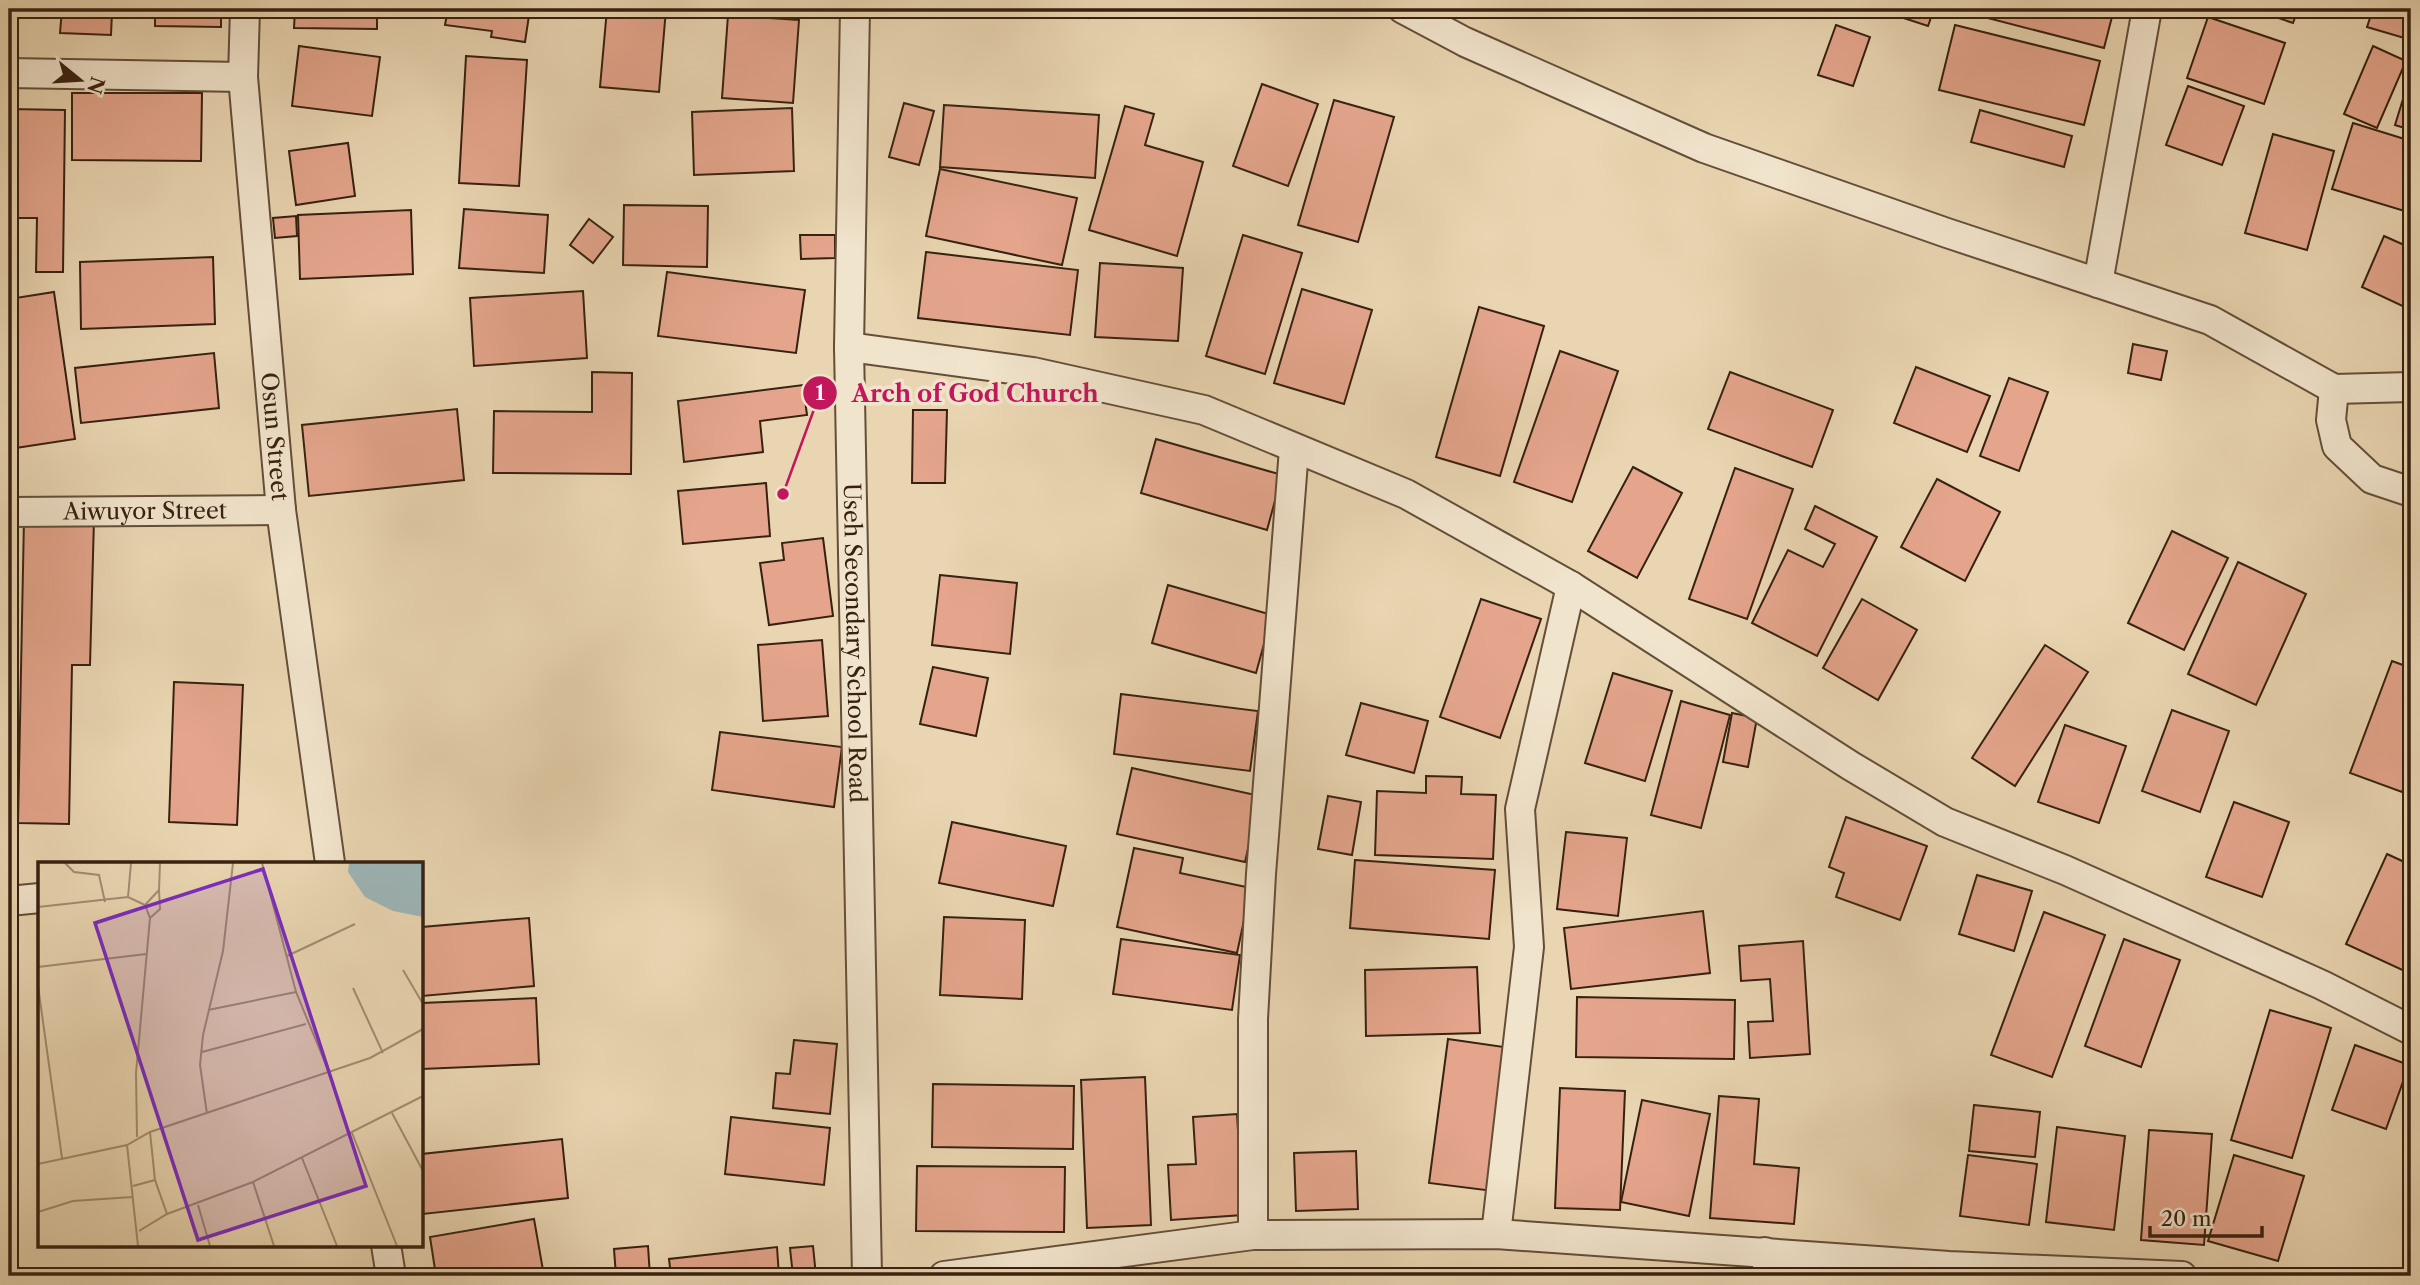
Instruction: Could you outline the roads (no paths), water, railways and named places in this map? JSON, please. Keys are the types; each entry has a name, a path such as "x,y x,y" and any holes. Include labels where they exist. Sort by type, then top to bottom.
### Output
{"street":[{"name":"Osun Street","path":"245,9 243,77 281,510 330,862"},
{"name":"Useh Secondary School Road","path":"855,9 849,347 867,1276"},
{"path":"1403,9 1465,43 1704,148 1947,233 2210,320 2334,389 2411,387"},
{"path":"2098,283 2147,9"},
{"path":"9,73 243,77"},
{"path":"849,347 1033,372 1204,410 1406,494 1571,586 1851,766 1945,822 2077,875 2322,985 2411,1030"},
{"path":"2334,389 2331,420 2337,446 2371,479 2411,492"},
{"path":"1253,1235 1253,1019 1261,874 1294,449"},
{"name":"Aiwuyor Street","path":"9,512 281,510"},
{"path":"1496,1234 1529,947 1520,809 1571,586"},
{"path":"9,901 38,898"},
{"path":"944,1276 1253,1235 1496,1234 1767,1264 1948,1266 2182,1276"},
{"path":"386,1246 391,1276"}],"place":[{"name":"Arch of God Church","path":"783,494"}]}
